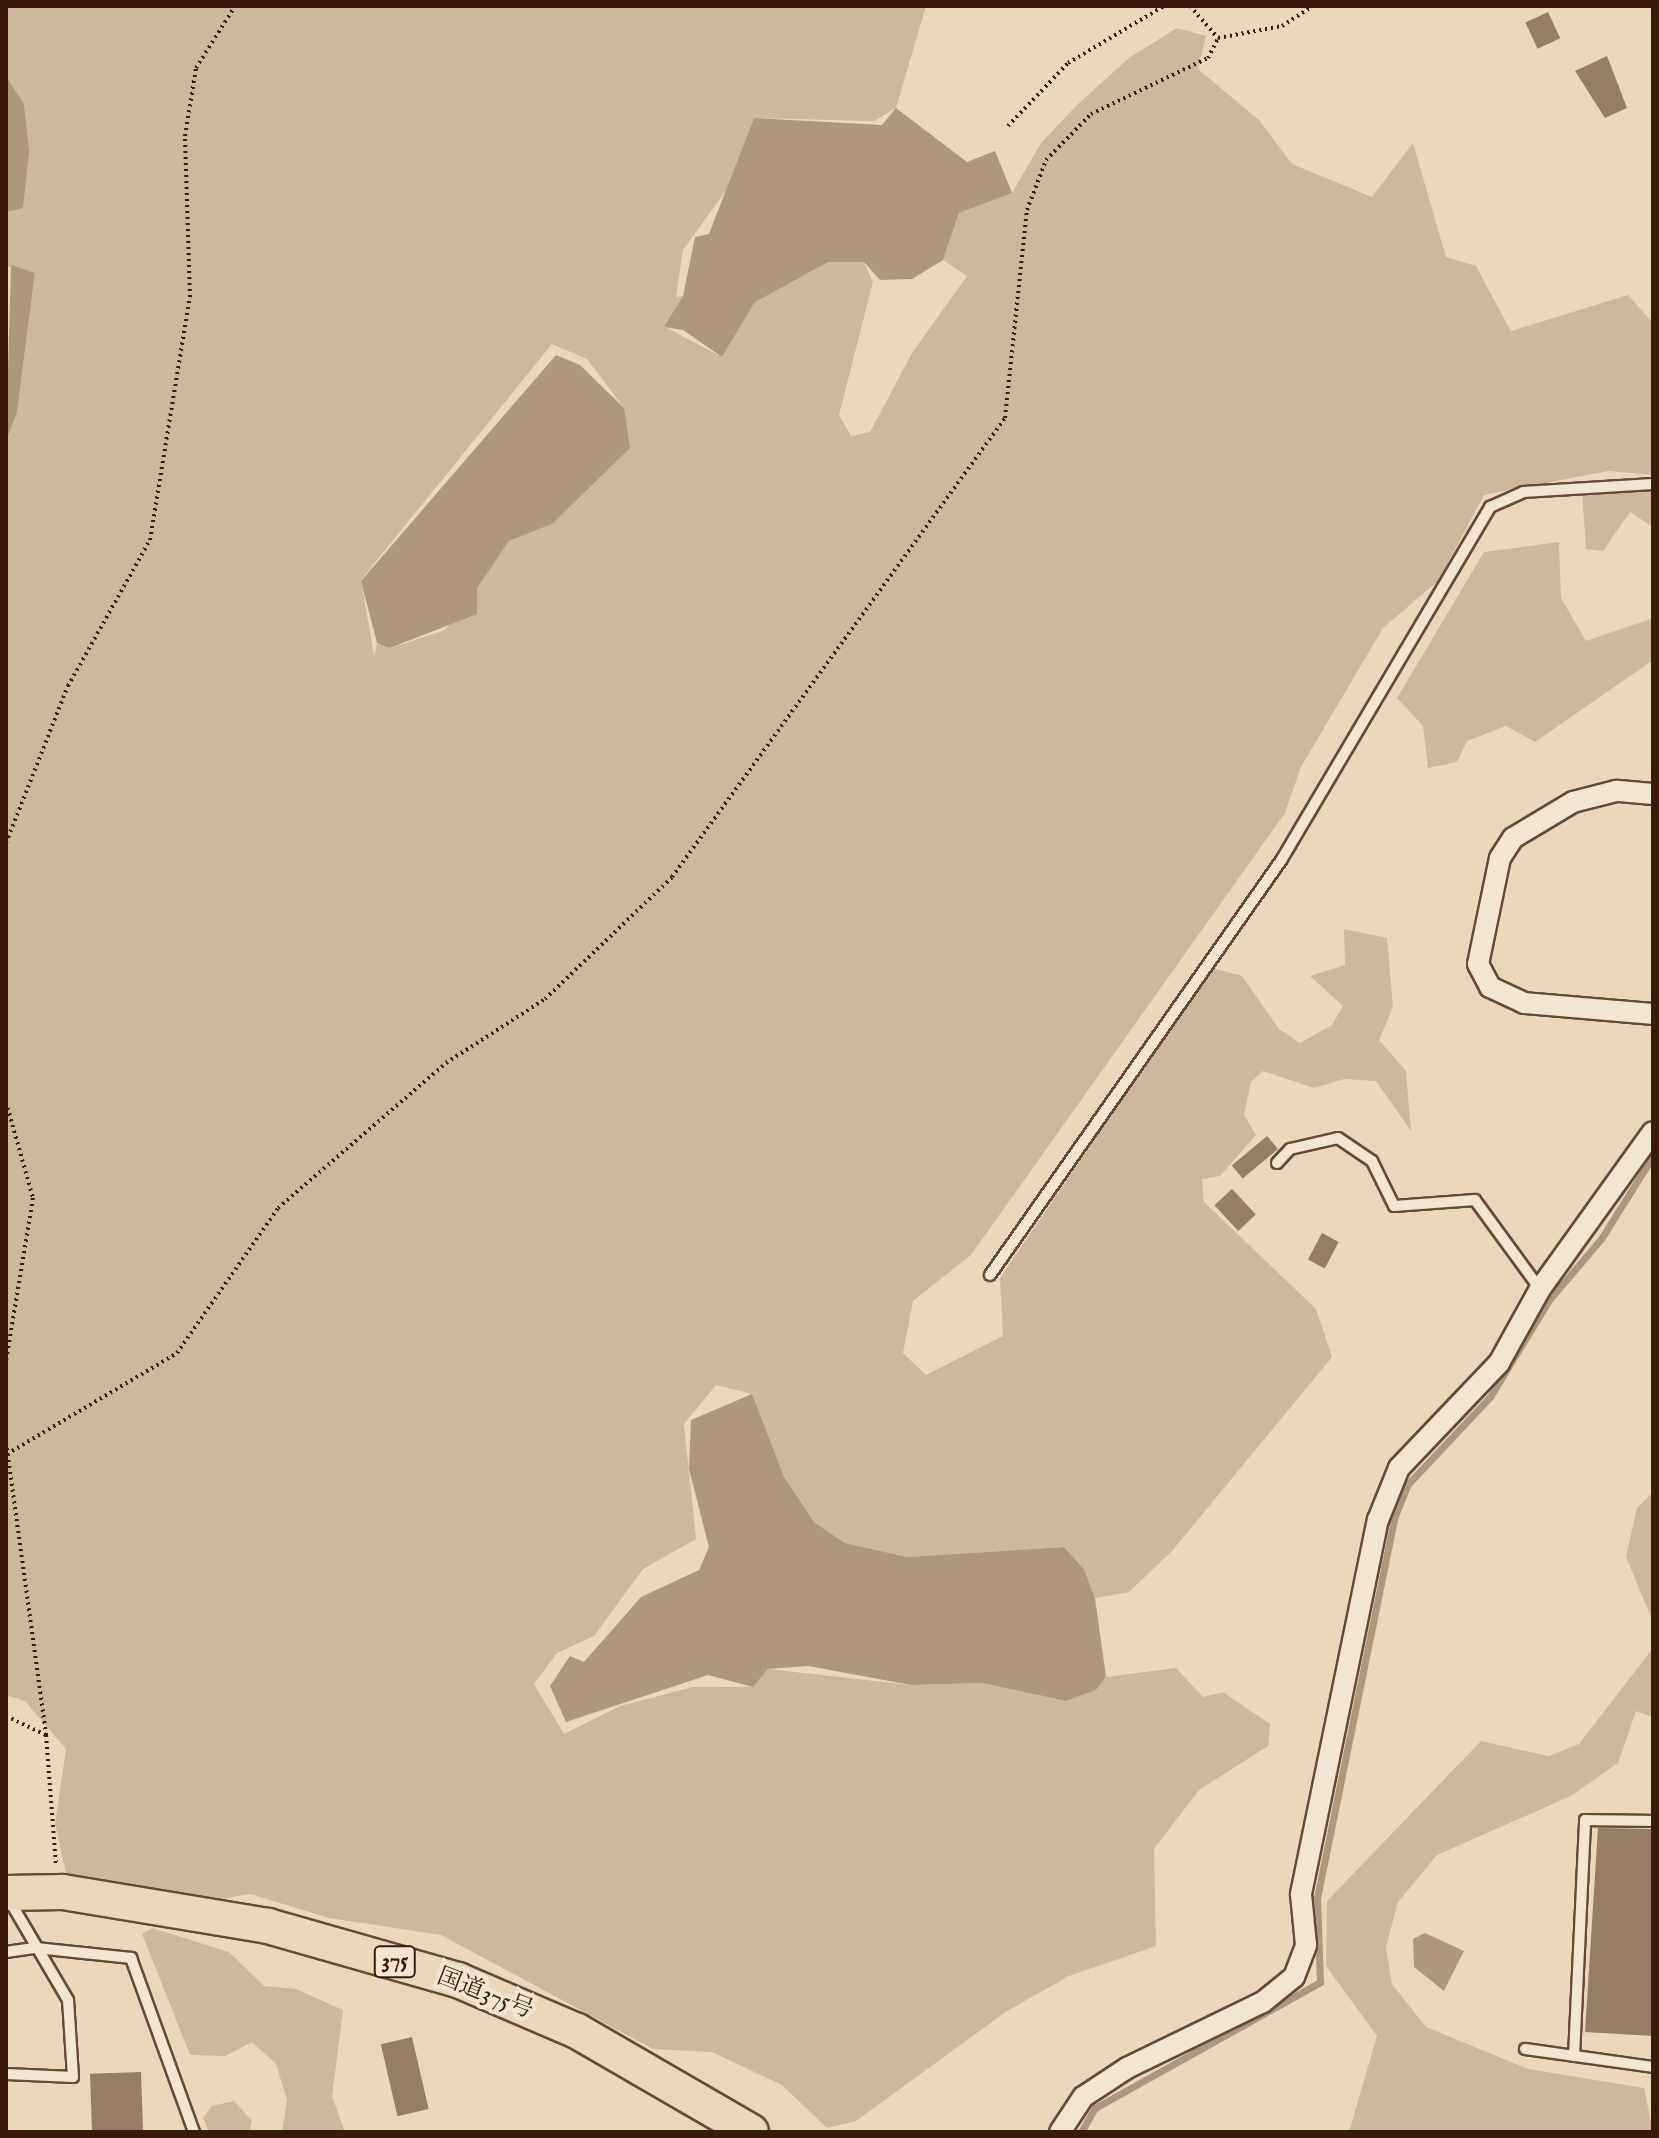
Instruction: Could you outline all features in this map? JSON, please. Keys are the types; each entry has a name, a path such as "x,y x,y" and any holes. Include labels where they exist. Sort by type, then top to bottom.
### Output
{"highway":[{"name":"国道375号","path":"7,1893 63,1892 268,1926 458,1980 577,2031 751,2132"}],"street":[{"path":"1653,794 1616,791 1573,802 1513,838 1500,858 1478,964 1490,987 1524,1003 1653,1014"},
{"path":"1060,2132 1083,2097 1116,2075 1263,2002 1294,1977 1306,1945 1301,1894 1378,1520 1399,1468 1499,1363 1540,1289 1653,1132"}],"lane":[{"path":"990,1275 1282,859 1490,507 1523,492 1653,484"},
{"path":"1277,1163 1290,1149 1338,1138 1372,1161 1394,1206 1475,1200 1540,1289"},
{"path":"1574,2056 1585,1820 1653,1821"},
{"path":"6,2074 73,2077 68,2000 13,1916 7,1893"},
{"path":"6,1952 36,1948 131,1958 194,2132"},
{"path":"1525,2049 1653,2067"}],"path":[{"path":"6,843 37,752 150,540 190,297 189,109 196,68 235,6"},
{"path":"1008,126 1068,63 1164,6"},
{"path":"1190,6 1218,38"},
{"path":"1218,38 1282,26 1313,6"},
{"path":"7,1454 177,1353 278,1208 446,1063 545,999 672,877 1005,418 1027,210 1046,160 1091,114 1208,58 1218,38"},
{"path":"6,1102 33,1198 6,1361"},
{"path":"6,1442 46,1735 51,1847 63,1892"},
{"path":"6,1716 46,1735"}],"shaded area":[{"path":"6,6 926,6 896,108 874,121 754,118 727,189 683,250 676,297 683,296 665,327 722,357 755,302 826,262 864,262 873,282 839,415 851,436 870,432 912,353 967,276 943,260 959,213 1012,193 1041,143 1077,105 1129,58 1177,28 1206,36 1198,69 1259,120 1292,164 1372,197 1413,143 1446,257 1476,266 1511,331 1628,295 1653,323 1653,475 1608,471 1484,495 1438,581 1383,628 1301,767 1285,813 971,1255 913,1301 903,1353 926,1375 1003,1336 1000,1278 1212,968 1242,976 1279,1029 1300,1043 1332,1025 1343,1006 1310,976 1345,965 1344,929 1387,938 1393,1007 1379,1040 1406,1071 1411,1131 1376,1081 1344,1079 1314,1088 1263,1071 1251,1082 1244,1115 1256,1135 1220,1176 1202,1179 1204,1202 1316,1309 1332,1357 1172,1551 1129,1592 1095,1598 1084,1569 1064,1547 907,1557 845,1543 814,1522 783,1477 752,1394 716,1385 684,1424 696,1539 643,1569 594,1636 557,1653 534,1684 564,1734 620,1706 693,1687 753,1687 768,1669 911,1685 982,1683 1066,1701 1096,1690 1106,1677 1176,1668 1203,1697 1223,1692 1270,1724 1268,1746 1199,1790 1154,1849 1156,1946 1069,1976 1007,2011 856,2121 827,2128 782,2085 712,2052 653,2049 441,1935 329,1918 250,1894 216,1900 66,1873 55,1824 66,1749 25,1701 6,1695 6,441 17,413 35,273 6,266 6,212 23,207 24,104 6,76","holes":["552,344 587,359 624,408 552,524 509,541 445,630 391,648 377,643 374,656 361,580"]},
{"path":"6,76 24,104 29,151 23,208 6,212"},
{"path":"896,108 967,162 995,151 1012,193 959,213 943,260 912,279 880,280 864,262 828,262 755,302 722,357 683,330 664,327 683,296 695,237 709,234 754,118 882,125"},
{"path":"11,265 35,273 17,413 6,441"},
{"path":"556,355 580,365 624,408 630,448 552,524 509,541 477,588 477,614 390,648 377,643 361,581"},
{"path":"1653,489 1653,527 1630,512 1603,551 1586,549 1582,491"},
{"path":"1559,542 1561,598 1586,641 1653,618 1653,660 1535,742 1506,726 1467,741 1457,762 1428,768 1423,726 1397,698 1484,552"},
{"path":"752,1394 784,1477 814,1522 845,1543 907,1557 1064,1547 1084,1569 1095,1598 1106,1677 1096,1690 1066,1701 982,1683 911,1685 808,1666 768,1669 753,1687 708,1675 566,1722 550,1686 570,1656 584,1662 641,1597 699,1570 709,1547 689,1469 691,1420"},
{"path":"1653,1492 1653,1622 1626,1557 1637,1508"},
{"path":"1653,1648 1653,1717 1636,1711 1618,1763 1571,1796 1437,1855 1398,1902 1386,1947 1392,1984 1426,2027 1528,2069 1644,2088 1653,2132 1349,2132 1377,2036 1326,1966 1327,1901 1481,1741 1549,1756 1579,1744"},
{"path":"152,1928 229,1952 264,1986 296,1989 343,2010 332,2096 345,2132 282,2132 287,2100 276,2064 252,2042 225,2056 190,2055 142,1934"},
{"path":"1425,1933 1464,1951 1444,1991 1414,1967 1413,1939"},
{"path":"234,2101 252,2121 249,2132 209,2132 203,2118 212,2106"}],"building":[{"path":"1548,12 1560,38 1538,49 1525,23"},
{"path":"1607,56 1627,108 1605,118 1575,71"},
{"path":"1267,1136 1278,1149 1243,1179 1232,1166"},
{"path":"1232,1189 1256,1215 1238,1231 1214,1205"},
{"path":"1322,1233 1339,1242 1325,1268 1308,1259"},
{"path":"1598,1828 1653,1829 1653,2036 1585,2032"},
{"path":"412,2037 429,2109 397,2116 381,2044"},
{"path":"141,2072 143,2132 92,2132 90,2074"}],"waterway":[{"path":"1081,2132 1095,2108 1320,1982 1317,1898 1395,1516 1408,1484 1490,1397 1549,1300 1601,1239 1653,1156"}]}
